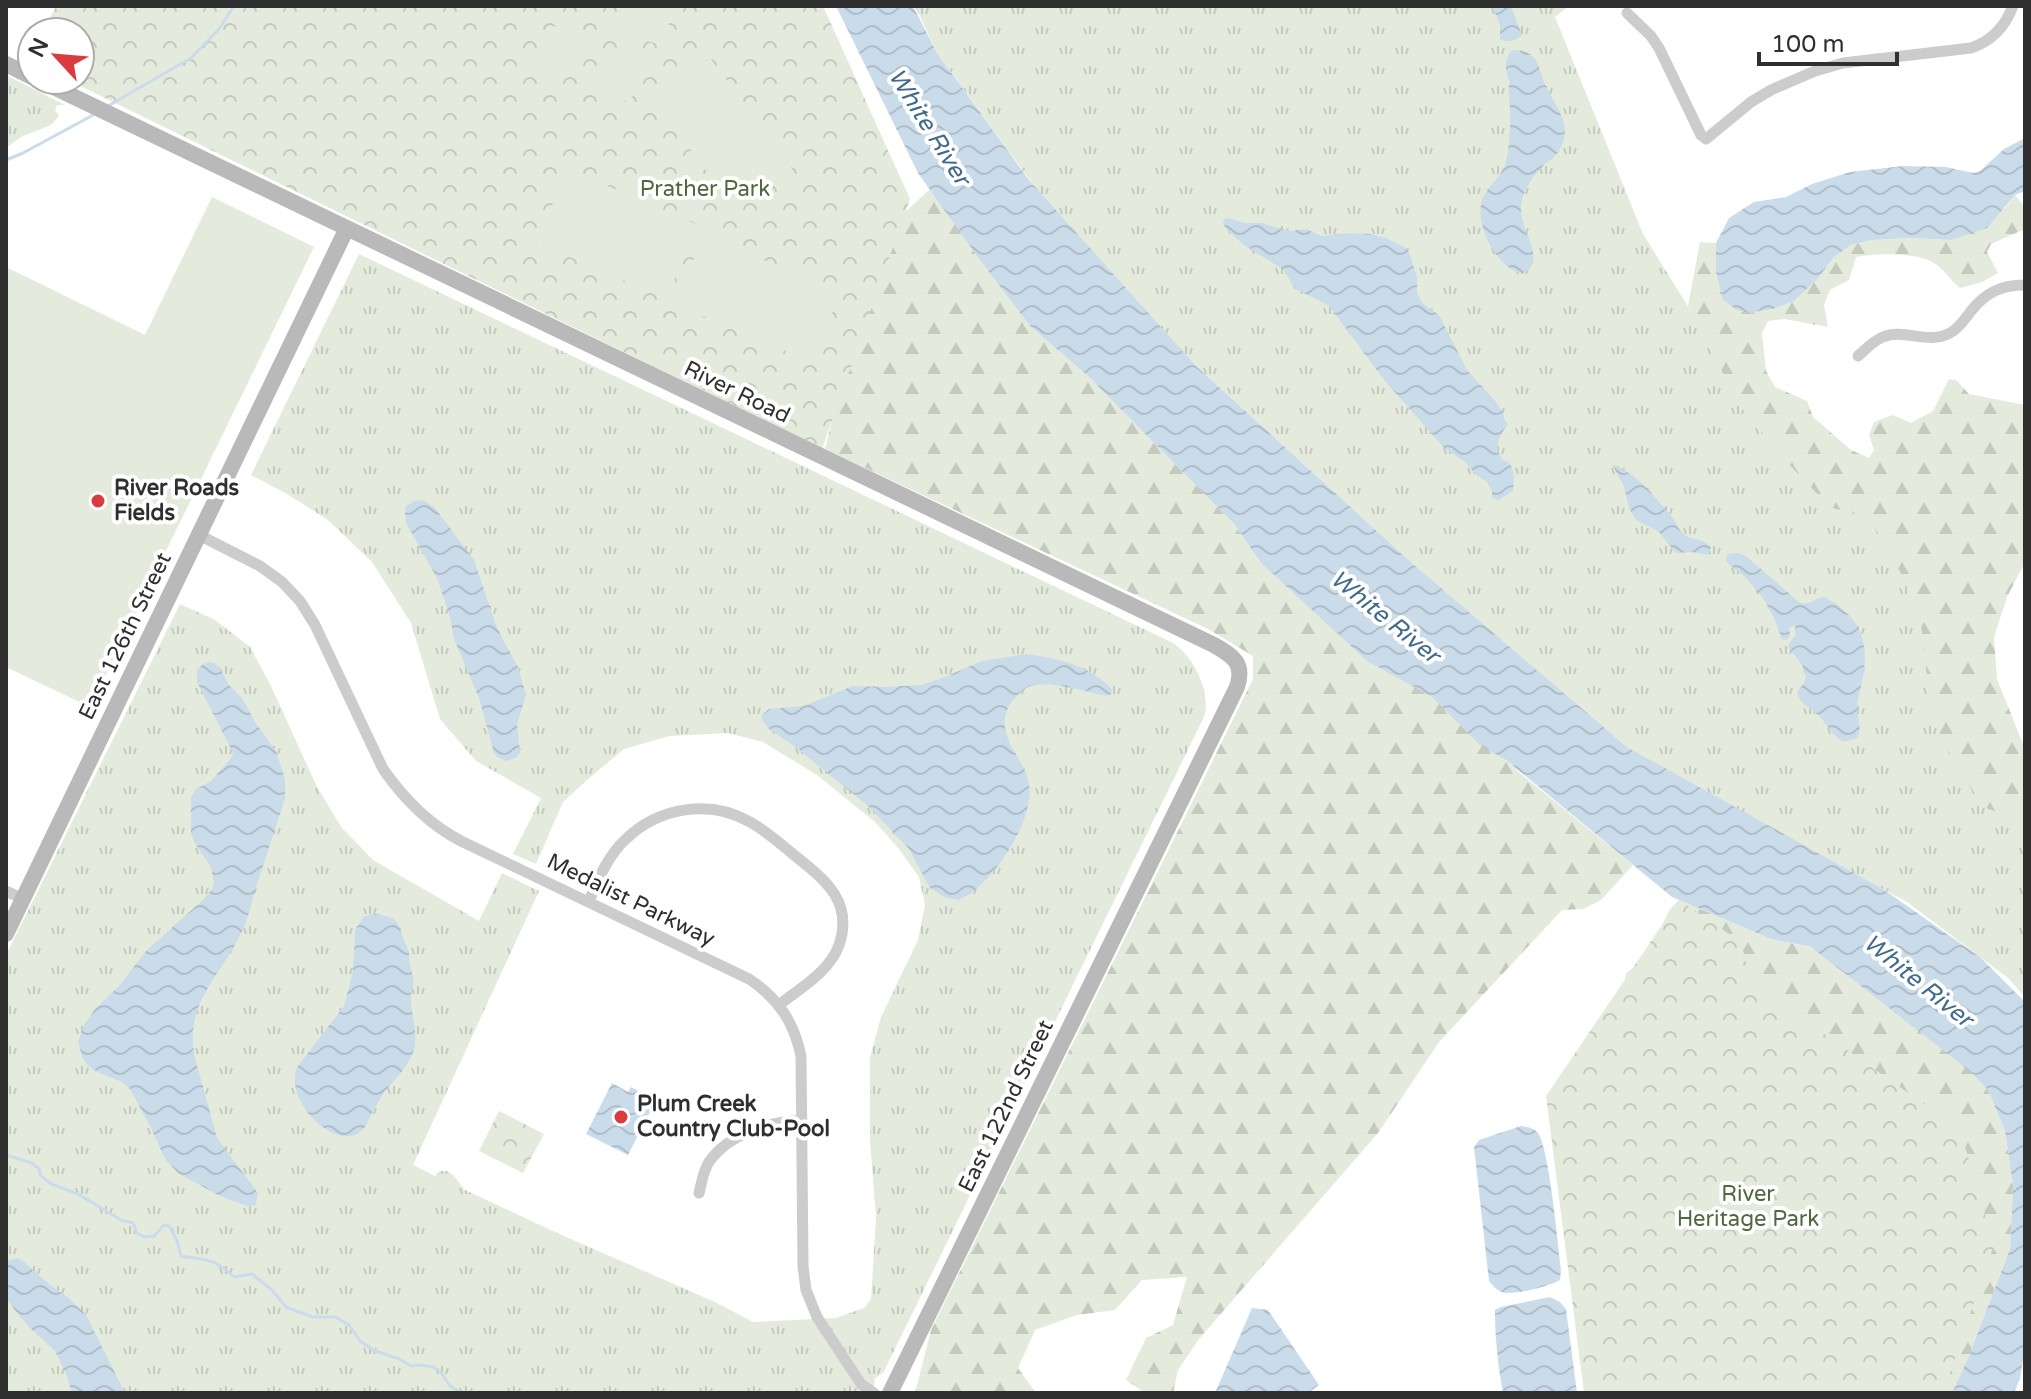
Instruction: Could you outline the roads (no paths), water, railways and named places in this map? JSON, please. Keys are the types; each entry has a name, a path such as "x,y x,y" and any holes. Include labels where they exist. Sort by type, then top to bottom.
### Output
{"street":[{"path":"1627,13 1659,48 1701,135 1706,139 1751,102 1815,71 1843,63 1980,45 1996,34 2013,6"},
{"name":"River Road","path":"73,96 1229,654 1239,669 1239,683 1161,839"},
{"name":"East 126th Street","path":"6,934 347,228"},
{"path":"1858,356 1881,338 1892,335 1932,337 1949,333 1990,293 2005,286 2025,285"},
{"name":"Medalist Parkway","path":"199,535 260,566 282,582 300,601 315,625 383,769 412,806 436,826 749,979 780,1004 794,1030 801,1056 803,1266 806,1290 817,1317 855,1376 874,1393"},
{"path":"589,901 621,843 652,820 674,812 699,809 729,813 748,821 826,882 841,907 842,936 832,960 780,1004"},
{"name":"East 122nd Street","path":"890,1393 1161,839"},
{"path":"6,891 23,899"},
{"path":"699,1193 709,1162 726,1145 766,1125 802,1120"}],"water":[{"name":"White River","path":"836,6 913,6 937,53 1029,180 1196,366 1413,564 1627,747 1883,889 1980,957 2025,1002 2025,1348 2020,1379 2014,1393 1952,1393 2010,1249 2013,1186 2005,1131 1988,1090 1971,1072 1811,947 1771,939 1672,897 1506,760 1479,744 1432,697 1367,661 1261,563 1234,524 1088,376 1030,326 918,173"},
{"path":"1492,6 1511,6 1522,35 1511,41 1500,39 1500,25"},
{"path":"1514,50 1529,54 1537,63 1562,118 1565,133 1559,151 1533,178 1522,200 1521,215 1533,252 1530,268 1523,273 1505,265 1497,256 1486,235 1480,213 1483,198 1506,162 1510,137 1510,81 1506,67 1508,55"},
{"path":"2025,138 2025,191 2015,195 1987,228 1951,240 1911,238 1872,240 1851,245 1834,257 1794,301 1773,309 1748,313 1737,310 1723,300 1716,272 1716,243 1729,218 1754,202 1786,197 1812,184 1850,172 1903,166 1946,167 1973,173 1980,171 2004,149"},
{"path":"1224,219 1290,231 1306,229 1322,236 1370,234 1408,249 1422,303 1439,315 1467,370 1503,412 1508,424 1497,447 1503,460 1512,467 1513,491 1498,500 1492,498 1487,482 1445,449 1385,381 1329,306 1294,288 1284,270 1230,233 1223,224"},
{"path":"1612,464 1646,487 1683,534 1711,547 1708,555 1677,553 1659,532 1636,520"},
{"path":"423,500 435,508 474,560 497,628 518,667 526,695 517,724 520,751 516,758 506,761 494,753 479,698 454,639 437,578 406,523 406,506"},
{"path":"1727,554 1746,556 1800,603 1824,597 1844,610 1857,626 1865,657 1857,707 1860,727 1857,738 1844,742 1840,740 1799,698 1797,693 1806,677 1805,672 1788,646 1795,635 1795,625 1789,628 1787,640 1782,639 1763,598 1745,577 1726,562"},
{"path":"1025,654 1059,660 1091,672 1109,686 1111,694 1108,696 1046,684 1024,689 1011,703 1005,729 1029,784 1025,816 1009,851 997,867 985,881 959,900 946,898 930,888 909,849 867,805 769,729 762,720 762,715 769,709 803,706 853,686 921,685 982,661"},
{"path":"208,662 220,668 229,685 243,699 276,751 285,779 285,799 247,919 200,1005 193,1038 195,1058 217,1138 258,1193 256,1204 250,1207 220,1196 178,1173 165,1159 130,1089 89,1067 78,1042 84,1025 95,1009 119,986 146,951 212,889 211,867 191,833 191,797 196,789 211,781 233,753 197,682 197,670"},
{"path":"376,914 390,917 396,922 409,952 415,1044 409,1061 383,1094 366,1126 355,1135 344,1136 332,1133 310,1115 296,1090 295,1078 298,1066 344,1006 353,971 355,930 364,916"},
{"name":"Plum Creek Country Club-Pool","path":"612,1083 628,1092 631,1087 656,1100 628,1155 586,1134"},
{"path":"1521,1126 1536,1131 1542,1142 1561,1269 1560,1280 1556,1282 1506,1293 1489,1281 1474,1147 1479,1140"},
{"path":"17,1258 86,1315 125,1393 72,1393 55,1351 29,1327 6,1299 6,1261"},
{"path":"1550,1297 1566,1309 1577,1393 1503,1393 1495,1310"},
{"path":"1252,1308 1268,1310 1319,1385 1308,1393 1215,1393"}],"waterway":[{"path":"108,106 191,58 219,29 234,6"},
{"path":"6,160 95,114"},
{"path":"6,1155 32,1163 51,1184 78,1194 121,1220 133,1223 137,1233 144,1237 154,1236 164,1225 169,1226 181,1256 215,1263 234,1277 252,1274 272,1290 286,1307 313,1317 335,1317 349,1325 360,1341 373,1350 411,1366 433,1367 440,1371 450,1386 462,1393"}],"place":[{"name":"River Roads Fields","path":"98,501"},
{"name":"Plum Creek Country Club-Pool","path":"621,1117"}],"park label":[{"name":"Prather Park","path":"705,189"},
{"name":"River Heritage Park","path":"1748,1206"}]}
